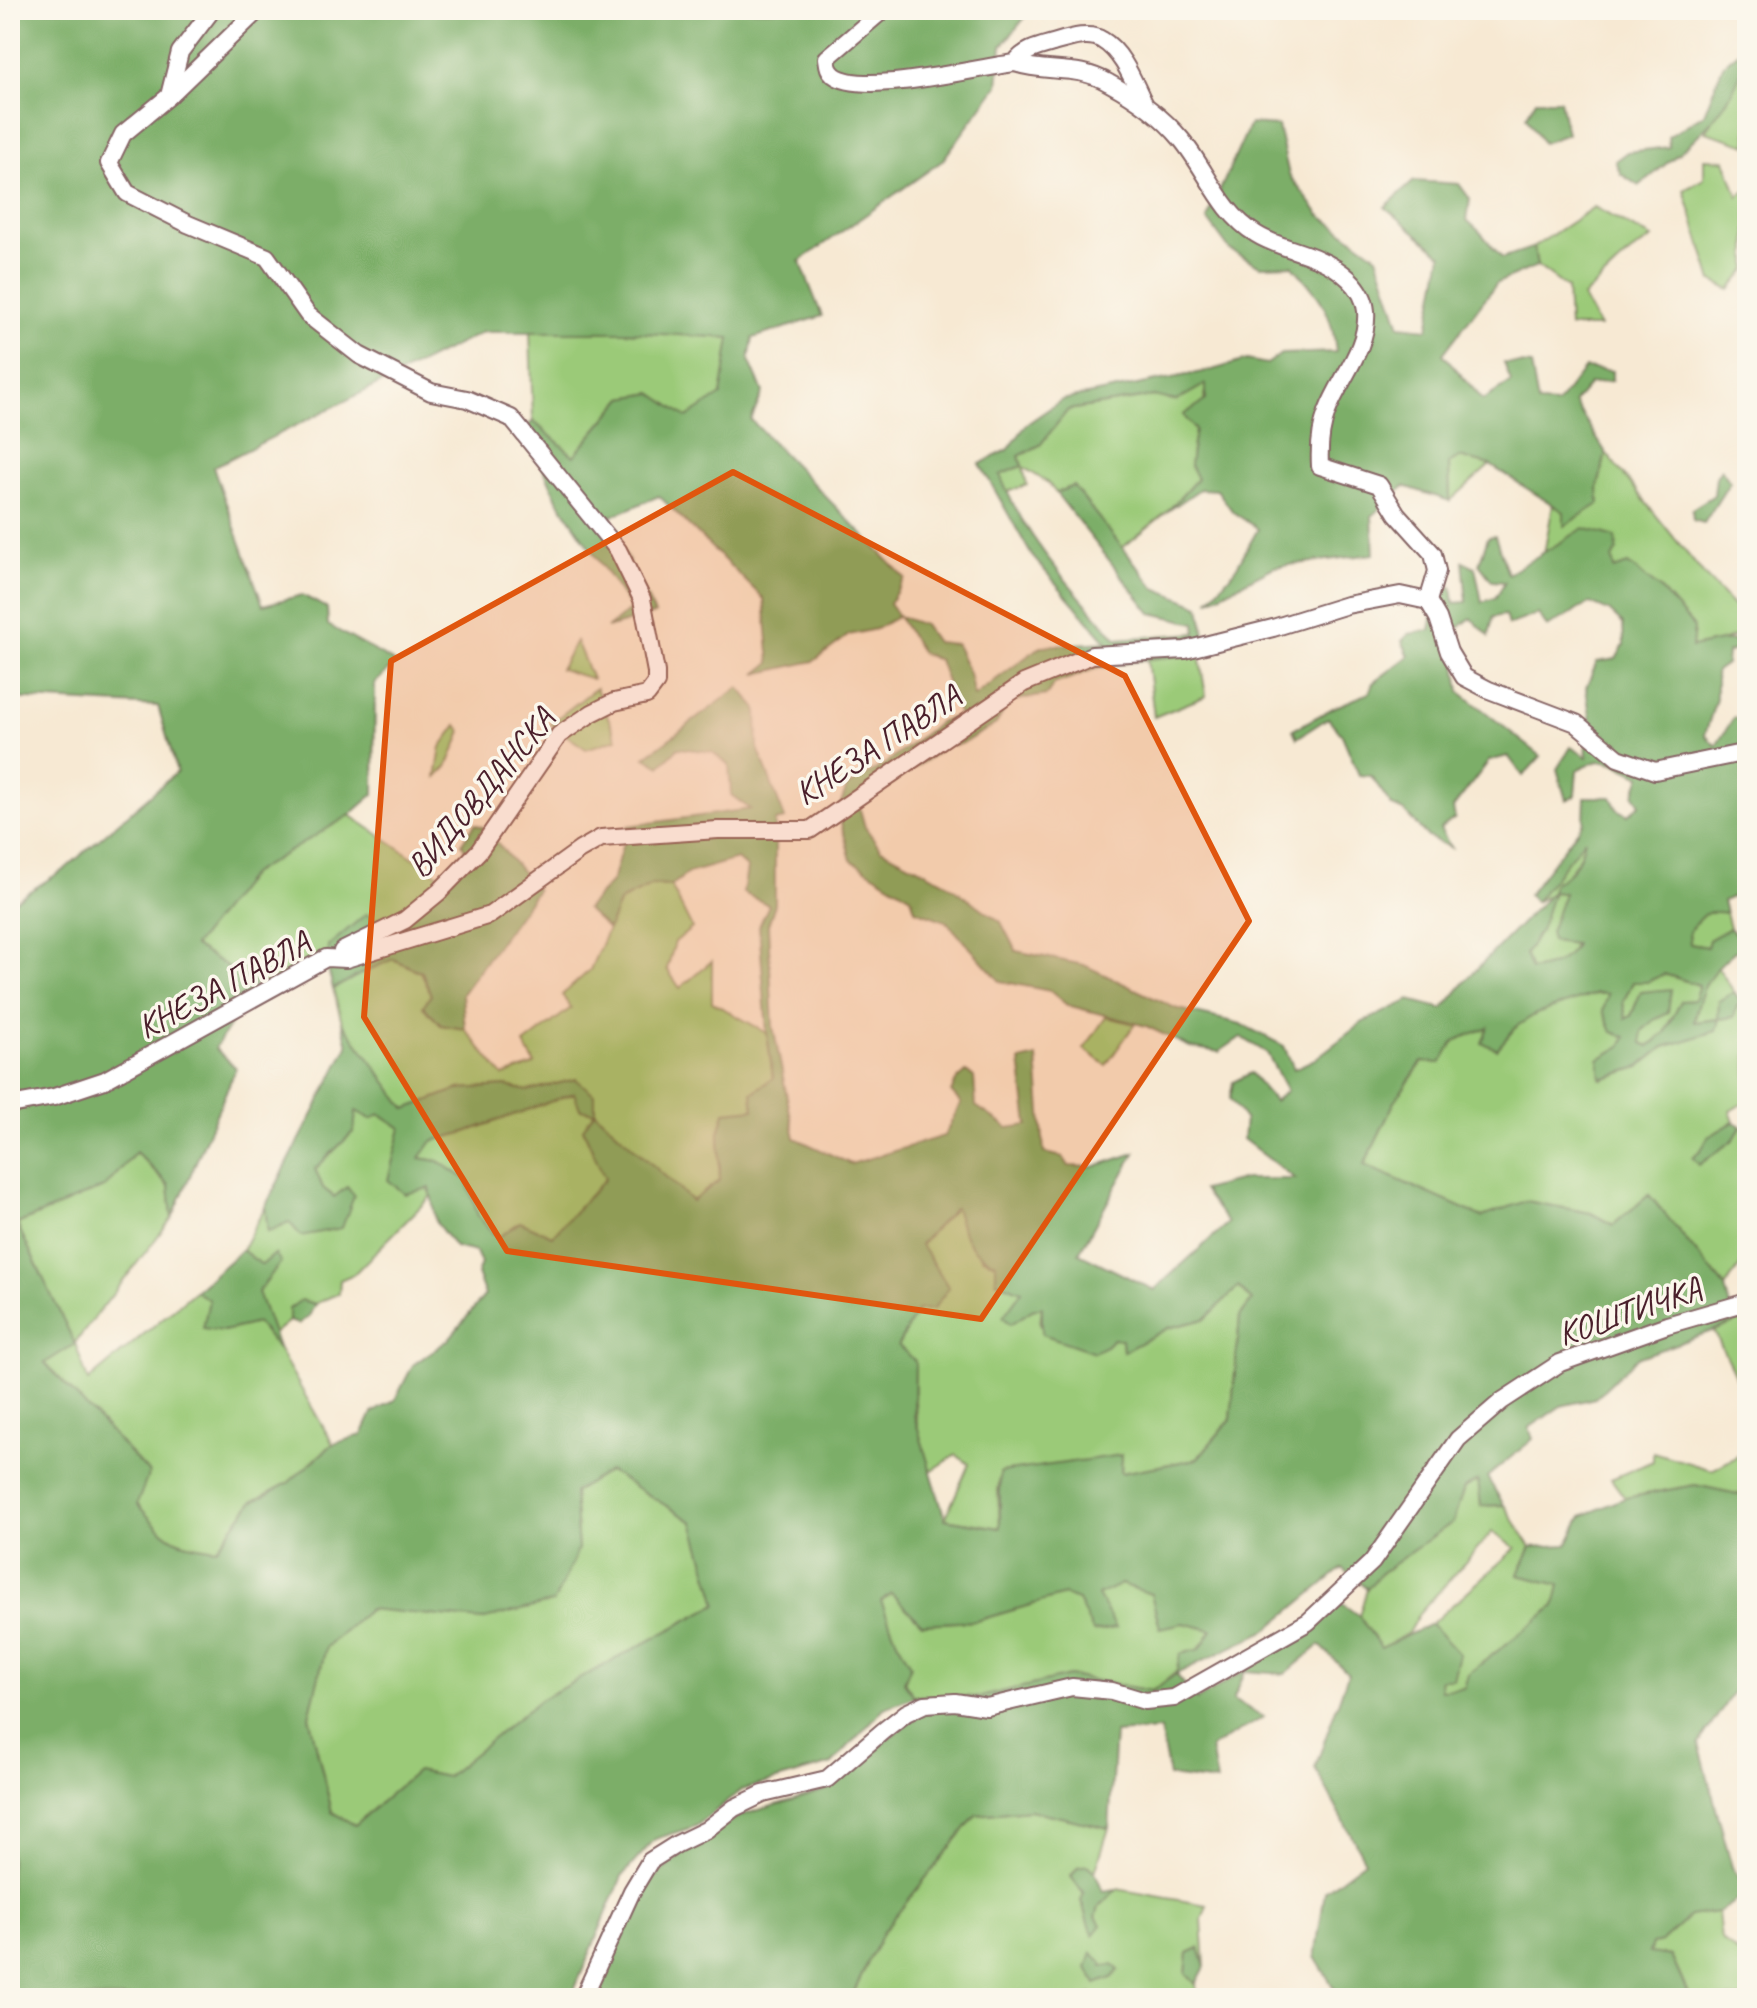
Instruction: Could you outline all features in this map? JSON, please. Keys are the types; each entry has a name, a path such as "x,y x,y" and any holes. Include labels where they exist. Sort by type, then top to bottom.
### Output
{"street":[{"path":"168,97 180,52 212,10"},
{"name":"ВИДОВДАНСКА","path":"258,10 168,97 123,134 109,163 127,193 188,224 267,257 308,315 359,355 431,392 467,399 511,418 618,550 642,599 656,672 656,683 647,695 614,702 559,735 479,851 439,892 405,920 326,958"},
{"path":"883,10 827,58 828,69 836,77 884,83 1015,63 1027,67 1075,70 1106,81 1153,109 1182,140 1228,210 1254,233 1329,263 1346,276 1359,291 1366,310 1362,341 1327,411 1318,446 1320,466 1379,485 1397,514 1433,554 1437,571 1428,601 1438,618 1449,652 1464,677 1489,690 1576,723 1618,758 1655,771 1747,752"},
{"path":"1015,63 1021,54 1050,43 1073,38 1102,39 1130,75 1144,104"},
{"name":"КНЕЗА ПАВЛА","path":"10,1105 54,1097 105,1080 326,958 346,959 490,915 601,838 718,830 810,830 1024,683 1092,655 1185,650 1347,605 1400,595 1428,601"},
{"name":"КОШТИЧКА","path":"583,1998 632,1891 650,1861 706,1830 734,1808 763,1794 827,1779 906,1713 925,1704 955,1702 987,1707 1072,1687 1112,1691 1145,1701 1174,1698 1308,1622 1372,1562 1458,1439 1502,1401 1560,1363 1667,1325 1747,1302"}],"highlighted area":[{"path":"733,472 1125,676 1249,921 981,1319 507,1251 364,1017 391,661"}],"green space":[{"path":"10,10 1031,10 1002,46 998,85 942,161 800,261 822,316 753,338 749,360 763,392 751,420 905,578 889,604 898,616 924,625 936,642 956,644 969,673 974,696 1041,646 1107,642 1032,556 980,464 1009,449 1027,424 1062,400 1247,360 1267,364 1281,354 1336,352 1323,304 1292,265 1260,266 1230,250 1207,219 1250,124 1278,126 1289,175 1320,215 1377,256 1400,326 1428,329 1442,255 1385,207 1414,181 1459,184 1470,199 1467,220 1502,258 1534,247 1537,266 1497,283 1443,354 1483,400 1511,382 1504,363 1531,365 1538,403 1557,404 1585,368 1612,371 1612,381 1590,384 1574,402 1606,453 1598,487 1599,504 1564,526 1564,512 1490,465 1459,457 1449,463 1450,501 1404,486 1372,516 1374,554 1274,567 1208,601 1235,570 1258,529 1233,512 1217,490 1200,489 1168,511 1197,479 1190,465 1195,429 1183,415 1206,400 1206,384 1176,401 1154,396 1068,410 1040,445 1019,456 1022,466 1000,475 1022,520 1051,562 1117,639 1196,633 1195,623 1151,613 1056,493 1073,486 1155,588 1200,606 1208,653 1147,659 1095,669 1054,684 1047,695 1010,701 996,724 961,744 948,745 859,806 865,827 881,849 943,881 1001,922 1016,951 1084,965 1175,1008 1241,1024 1284,1046 1294,1069 1315,1059 1363,1022 1410,1000 1443,1009 1470,976 1552,892 1554,883 1575,865 1585,839 1535,902 1528,895 1584,822 1585,797 1611,797 1617,809 1628,815 1640,804 1634,795 1641,776 1616,764 1596,762 1577,770 1575,796 1566,800 1557,769 1571,747 1587,757 1586,738 1591,723 1586,688 1597,662 1616,659 1624,645 1623,624 1609,611 1590,603 1547,627 1538,614 1508,625 1505,615 1493,617 1489,636 1471,618 1452,633 1460,692 1541,756 1523,776 1508,756 1489,761 1453,808 1455,818 1440,829 1451,848 1428,837 1404,811 1392,806 1371,776 1359,775 1342,735 1328,718 1297,738 1293,730 1369,693 1373,683 1409,656 1402,641 1409,634 1430,630 1437,589 1452,587 1454,603 1467,602 1463,561 1475,567 1482,602 1495,598 1505,582 1492,581 1479,564 1488,537 1495,536 1508,574 1584,528 1616,537 1617,551 1612,559 1614,569 1628,564 1660,589 1694,627 1692,647 1747,640 1747,645 1727,653 1726,664 1716,671 1716,699 1705,735 1716,746 1734,717 1747,724 1747,890 1723,901 1726,913 1704,915 1689,932 1690,944 1707,947 1709,940 1730,928 1738,937 1747,935 1747,951 1735,951 1707,982 1694,1022 1718,1019 1719,1001 1734,992 1741,1003 1734,1017 1719,1019 1716,1031 1664,1047 1639,1067 1601,1079 1599,1059 1621,1046 1626,1037 1612,1032 1603,1011 1608,994 1597,993 1536,1014 1517,1026 1497,1049 1482,1043 1488,1027 1454,1041 1441,1063 1422,1062 1396,1099 1364,1165 1482,1217 1526,1201 1591,1213 1613,1225 1649,1195 1725,1287 1734,1323 1637,1358 1595,1398 1561,1406 1529,1428 1533,1439 1487,1477 1504,1505 1481,1506 1478,1481 1464,1488 1453,1522 1381,1573 1367,1589 1342,1568 1267,1630 1176,1674 1197,1700 1341,1603 1359,1616 1381,1648 1431,1624 1459,1654 1453,1679 1440,1679 1441,1690 1464,1688 1468,1674 1555,1606 1560,1585 1518,1575 1531,1547 1567,1545 1582,1516 1625,1498 1695,1485 1747,1496 1747,1671 1699,1744 1732,1867 1747,1888 1747,1894 1718,1912 1690,1916 1661,1942 1652,1944 1649,1953 1671,1956 1690,1998 1589,1998 1588,1994 1580,1998 1340,1998 1315,1957 1325,1891 1365,1861 1315,1768 1348,1674 1320,1645 1285,1674 1245,1671 1233,1700 1264,1717 1211,1748 1217,1782 1169,1776 1160,1730 1115,1733 1109,1828 1030,1810 976,1815 882,1933 851,1998 594,1998 650,1881 688,1849 739,1816 829,1789 918,1717 914,1697 884,1708 832,1764 742,1790 696,1826 655,1839 622,1876 571,1998 10,1998 10,901 65,869 177,772 158,706 10,698","holes":["483,332 625,332 730,338 721,395 687,417 652,393 623,398 574,456 533,421 526,428 557,499 631,609 607,628 655,614 607,518 659,496 764,599 770,663 756,674 814,661 849,635 876,629 898,616 922,653 939,660 959,716 941,721 888,762 847,787 838,812 851,860 911,897 915,910 946,921 1000,981 1050,991 1067,1005 1146,1026 1190,1047 1219,1052 1241,1037 1267,1053 1287,1091 1274,1101 1251,1073 1233,1082 1230,1099 1245,1119 1243,1139 1295,1179 1245,1179 1203,1190 1228,1223 1154,1290 1079,1253 1135,1153 1093,1167 1069,1166 1063,1157 1044,1153 1037,1057 1020,1061 1028,1125 1008,1128 976,1106 974,1077 966,1072 956,1081 951,1092 961,1103 944,1136 851,1164 795,1138 773,1026 768,925 775,904 775,821 785,819 758,748 757,709 739,687 645,757 660,766 678,748 712,752 729,765 731,795 750,809 628,826 612,881 586,909 608,929 620,901 652,885 671,886 688,873 737,859 747,868 743,893 769,905 759,926 773,1078 752,1093 754,1109 725,1112 719,1133 720,1180 692,1201 595,1112 595,1095 576,1079 527,1091 506,1086 459,1089 406,1109 342,1022 348,1046 265,1207 268,1232 289,1222 301,1236 342,1228 354,1196 347,1187 334,1197 323,1188 315,1169 354,1131 356,1111 371,1119 380,1114 401,1128 388,1180 405,1194 430,1188 436,1222 455,1247 476,1252 481,1263 477,1274 485,1295 448,1340 413,1365 395,1400 372,1413 362,1435 333,1444 288,1483 252,1502 216,1549 179,1541 163,1532 137,1504 149,1473 45,1363 75,1344 17,1224 106,1186 136,1152 169,1185 172,1218 236,1068 215,1048 256,984 194,946 251,874 350,815 374,794 375,683 396,663 328,625 327,608 302,595 263,605 213,467","1553,892 1564,893 1550,932 1552,941 1575,944 1562,959 1531,970 1525,954 1540,931","1664,974 1699,985 1694,1000 1681,1001 1665,1033 1649,1046 1642,1043 1642,1031 1656,1018 1668,1013 1671,989 1641,992 1631,1016 1626,1019 1623,1002 1633,982 1647,982","574,1093 580,1109 594,1112 583,1129 605,1179 552,1236 520,1222 497,1238 478,1216 467,1180 438,1161 420,1158 432,1141","955,1208 972,1247 996,1263 996,1281 1022,1291 1003,1317 1011,1324 1042,1307 1042,1334 1094,1352 1113,1339 1122,1339 1123,1352 1168,1328 1205,1319 1238,1287 1252,1300 1240,1316 1231,1419 1197,1459 1121,1473 1122,1455 1000,1472 1000,1528 945,1519 914,1415 915,1361 898,1345 917,1310 933,1309 949,1288 920,1244","609,1471 693,1522 717,1604 540,1700 446,1777 417,1771 355,1825 332,1812 309,1716 326,1647 369,1609 481,1620 554,1602 578,1550 574,1492","1121,1584 1151,1594 1160,1628 1183,1623 1212,1630 1200,1649 1180,1654 1176,1674 1152,1691 1069,1676 980,1697 914,1696 904,1682 911,1665 897,1641 881,1601 891,1593 922,1624 976,1621 1064,1595 1078,1600 1093,1632 1116,1628 1098,1595"]},
{"path":"1747,45 1743,67 1734,88 1708,125 1639,186 1621,174 1615,161 1627,152 1669,147 1668,137 1704,114 1723,65"},
{"path":"1747,49 1747,145 1705,132 1738,79"},
{"path":"1536,100 1560,100 1567,134 1543,143 1526,117"},
{"path":"1704,159 1725,160 1738,196 1747,190 1747,269 1730,290 1712,281 1684,190 1704,179"},
{"path":"1594,207 1652,238 1630,253 1583,297 1599,327 1569,327 1567,288 1537,266 1534,247"},
{"path":"530,332 731,337 721,396 687,418 652,393 623,398 574,456 533,421"},
{"path":"1207,383 1193,444 1193,468 1197,479 1168,511 1122,548 1073,486 1056,493 1048,483 1023,467 1027,485 1007,492 999,475 1022,466 1019,456 1040,445 1068,410 1154,396 1176,401"},
{"path":"1606,453 1705,576 1747,620 1747,632 1692,647 1694,627 1660,589 1614,570 1612,559 1544,554 1553,504 1564,512 1564,525 1598,504 1598,487"},
{"path":"1459,457 1490,465 1450,501 1449,463"},
{"path":"1721,469 1730,482 1704,523 1693,520 1692,509 1714,495 1716,477"},
{"path":"576,641 592,679 560,669"},
{"path":"1199,654 1206,696 1154,717 1147,659"},
{"path":"596,688 617,739 586,749 550,724"},
{"path":"457,725 462,732 447,767 436,778 441,747"},
{"path":"350,815 442,877 402,912 382,924 328,945 328,969 265,1000 256,984 194,946 251,874"},
{"path":"475,824 485,828 537,890 462,994 465,1029 441,1025 423,1006 431,995 422,972 393,959 333,989 328,969 328,946 366,914 382,924 416,900 465,851 462,843"},
{"path":"1586,837 1575,864 1567,875 1554,883 1553,892 1564,893 1574,934 1570,953 1550,966 1531,970 1525,954 1540,931 1552,893 1535,902"},
{"path":"652,885 671,886 692,928 675,942 667,969 680,988 712,961 712,1002 767,1033 773,1078 752,1093 754,1109 719,1163 720,1180 693,1201 584,1130 606,1179 552,1237 497,1238 478,1216 467,1180 439,1161 419,1158 432,1141 574,1093 576,1079 527,1091 506,1086 459,1089 406,1109 342,1022 333,989 393,959 421,972 431,995 423,1007 441,1025 465,1029 503,1076 535,1064 524,1044 571,1008 562,995 590,970 620,901"},
{"path":"1712,910 1726,913 1730,928 1709,940 1708,947 1690,944 1689,931 1701,916"},
{"path":"1717,966 1734,992 1719,1001 1737,1006 1741,1003 1747,1011 1747,1101 1730,1111 1734,1122 1706,1142 1700,1164 1734,1139 1741,1126 1747,1126 1747,1257 1725,1287 1649,1195 1613,1225 1591,1213 1527,1201 1482,1217 1364,1165 1396,1099 1423,1062 1440,1063 1454,1041 1489,1026 1497,1049 1518,1025 1536,1014 1575,999 1608,994 1626,1036 1621,1046 1599,1059 1602,1079 1639,1067 1664,1047 1716,1031 1718,1019 1694,1023 1703,986"},
{"path":"1664,974 1699,985 1694,1000 1671,1018 1665,1033 1649,1046 1642,1043 1642,1031 1667,1013 1641,992 1631,1016 1626,1019 1623,1002 1633,982 1647,982"},
{"path":"1106,1017 1135,1024 1106,1065 1084,1049"},
{"path":"356,1111 380,1114 401,1128 431,1196 354,1274 340,1280 339,1293 315,1304 301,1301 289,1309 289,1321 273,1334 258,1292 262,1265 242,1250 265,1207 268,1232 290,1222 302,1236 347,1187 335,1197 323,1188 315,1169 354,1131"},
{"path":"1734,1122 1741,1126 1734,1139 1699,1165 1692,1157 1701,1150 1708,1137"},
{"path":"136,1152 169,1186 172,1218 75,1343 88,1381 195,1291 209,1300 224,1331 257,1323 279,1350 333,1444 288,1483 252,1502 216,1549 180,1544 159,1529 137,1504 93,1417 45,1363 17,1224 106,1186"},
{"path":"955,1207 982,1258 996,1263 1022,1291 1004,1316 1011,1324 1042,1306 1040,1324 1106,1346 1113,1339 1122,1339 1123,1351 1168,1328 1205,1319 1238,1287 1252,1300 1240,1316 1231,1419 1197,1459 1121,1473 1122,1456 1001,1472 998,1490 1000,1528 945,1519 969,1464 956,1455 931,1471 916,1417 915,1361 898,1346 917,1309 920,1245"},
{"path":"242,1250 262,1265 275,1254 281,1262 258,1292 279,1350 257,1323 223,1331 203,1328 209,1300 195,1291"},
{"path":"301,1300 315,1304 309,1316 298,1324 289,1321 289,1309"},
{"path":"1747,1318 1747,1396 1745,1397 1714,1331"},
{"path":"1747,1451 1747,1496 1695,1485 1625,1498 1611,1479 1653,1461 1653,1452 1712,1470"},
{"path":"609,1471 693,1522 718,1604 540,1700 446,1777 417,1771 355,1825 332,1812 309,1716 326,1647 369,1609 414,1611 578,1550 574,1492"},
{"path":"1479,1480 1481,1506 1504,1505 1531,1547 1518,1575 1561,1585 1555,1606 1468,1674 1465,1688 1441,1691 1439,1679 1458,1654 1431,1624 1516,1548 1492,1532 1418,1615 1408,1633 1381,1649 1359,1616 1367,1589 1381,1573 1453,1522 1464,1488"},
{"path":"1121,1584 1151,1594 1183,1623 1212,1630 1185,1664 1152,1691 1069,1676 980,1697 914,1696 904,1682 911,1665 897,1641 881,1601 891,1593 922,1624 976,1621 1064,1595 1078,1600"},
{"path":"1030,1810 1109,1828 1095,1872 1087,1865 1078,1867 1071,1876 1084,1893 1081,1901 1089,1919 1096,1917 1099,1906 1117,1889 1207,1905 1202,1919 1205,1967 1199,1948 1188,1953 1186,1974 1196,1984 1197,1998 1094,1998 1091,1994 1089,1998 851,1998 882,1933 976,1815"},
{"path":"1087,1865 1095,1872 1103,1891 1117,1889 1099,1906 1096,1917 1101,1925 1093,1935 1081,1901 1084,1893 1071,1877 1078,1867"},
{"path":"1718,1912 1721,1939 1747,1961 1747,1998 1690,1998 1671,1956 1649,1954 1652,1944 1661,1942 1690,1915"},
{"path":"1199,1948 1205,1967 1196,1984 1186,1974 1188,1953"},
{"path":"1092,1953 1103,1966 1113,1965 1119,1970 1112,1978 1096,1984 1087,1968"}]}
